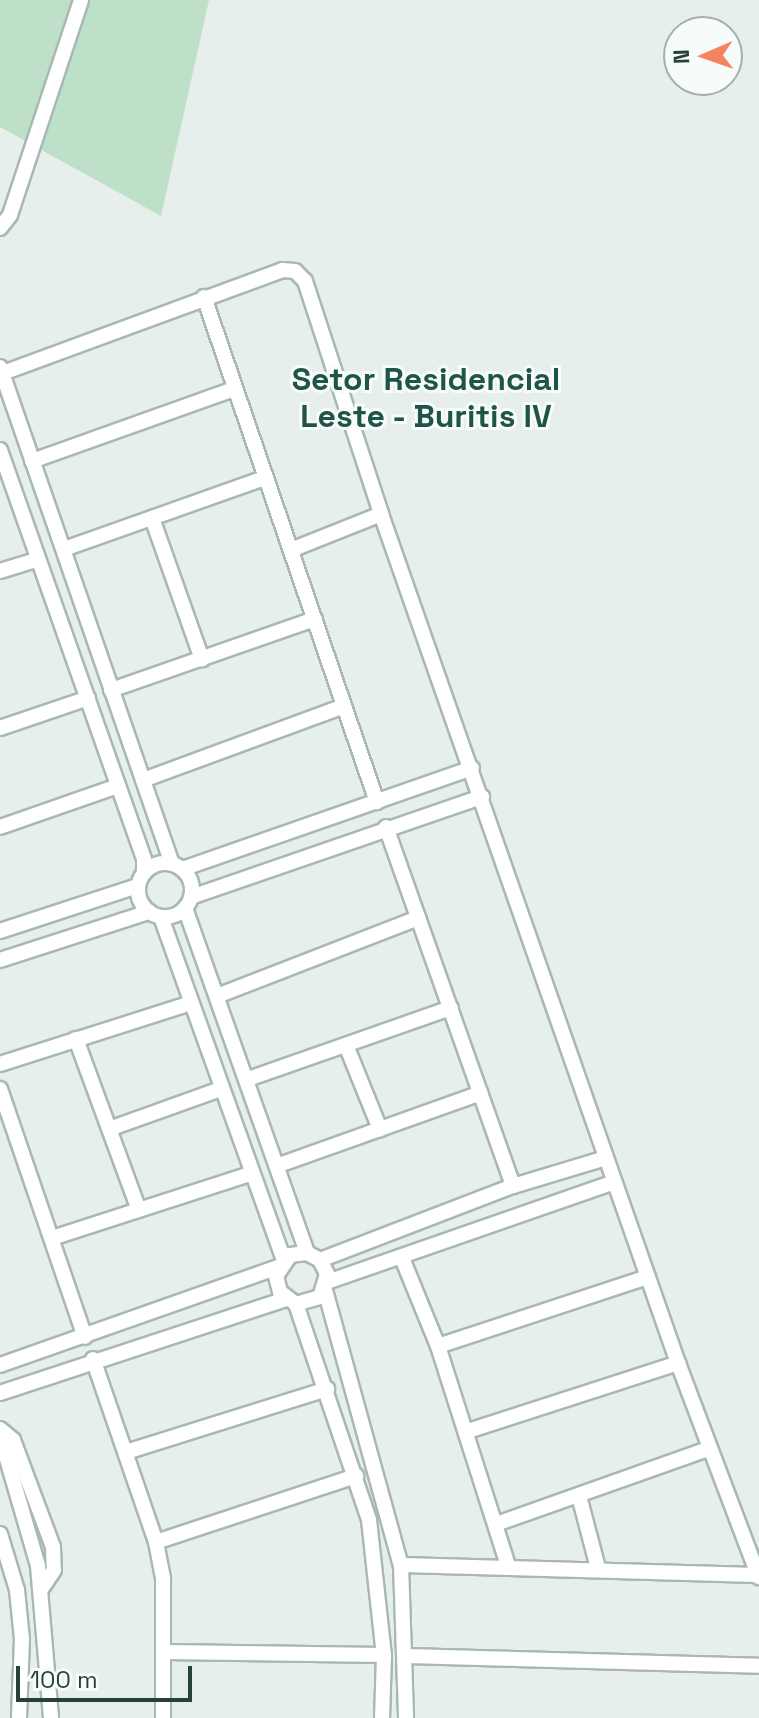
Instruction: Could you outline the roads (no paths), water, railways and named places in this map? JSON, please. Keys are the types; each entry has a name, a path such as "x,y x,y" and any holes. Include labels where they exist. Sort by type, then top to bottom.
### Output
{"street":[{"path":"0,228 10,215 81,0"},
{"path":"401,1565 508,1565 759,1576 708,1449 614,1182 381,514 305,281 295,271 282,270 1,371 143,780 177,866 191,881 188,902 217,996 326,1286 401,1565 407,1656 406,1718"},
{"path":"204,297 377,802"},
{"path":"32,461 234,389"},
{"path":"0,450 3,470 118,786 141,879 191,1003 281,1264 277,1284 291,1301 327,1389 356,1476 377,1567 384,1655 382,1718"},
{"path":"64,549 265,478"},
{"path":"291,550 381,514"},
{"path":"152,518 202,659"},
{"path":"0,571 36,560"},
{"path":"111,690 315,619"},
{"path":"0,727 88,698"},
{"path":"143,780 344,706"},
{"path":"0,931 141,879 157,864 177,866 472,768"},
{"path":"0,827 118,786"},
{"path":"0,960 155,914 386,827 482,797"},
{"path":"386,827 513,1186"},
{"path":"217,996 418,918"},
{"path":"0,1064 191,1003"},
{"path":"248,1079 451,1008"},
{"path":"76,1039 139,1210"},
{"path":"346,1045 380,1129"},
{"path":"0,1089 85,1337"},
{"path":"109,1129 221,1089"},
{"path":"279,1165 481,1093"},
{"path":"0,1365 85,1337 281,1264 314,1256 513,1186 606,1158"},
{"path":"52,1238 250,1174"},
{"path":"0,1393 93,1359 291,1301 313,1302 326,1286 614,1182"},
{"path":"402,1258 468,1431 499,1523 508,1565"},
{"path":"438,1346 648,1277"},
{"path":"93,1359 156,1542 163,1579 163,1718"},
{"path":"468,1431 678,1363"},
{"path":"126,1452 327,1389"},
{"path":"0,1432 42,1588 51,1718"},
{"path":"499,1523 708,1449"},
{"path":"156,1542 356,1476"},
{"path":"579,1496 598,1568"},
{"path":"1,1540 22,1639 19,1718"},
{"path":"165,1652 384,1655"},
{"path":"407,1656 759,1666"}],"district":[{"name":"Setor Residencial Leste - Buritis IV","path":"426,398"}]}
